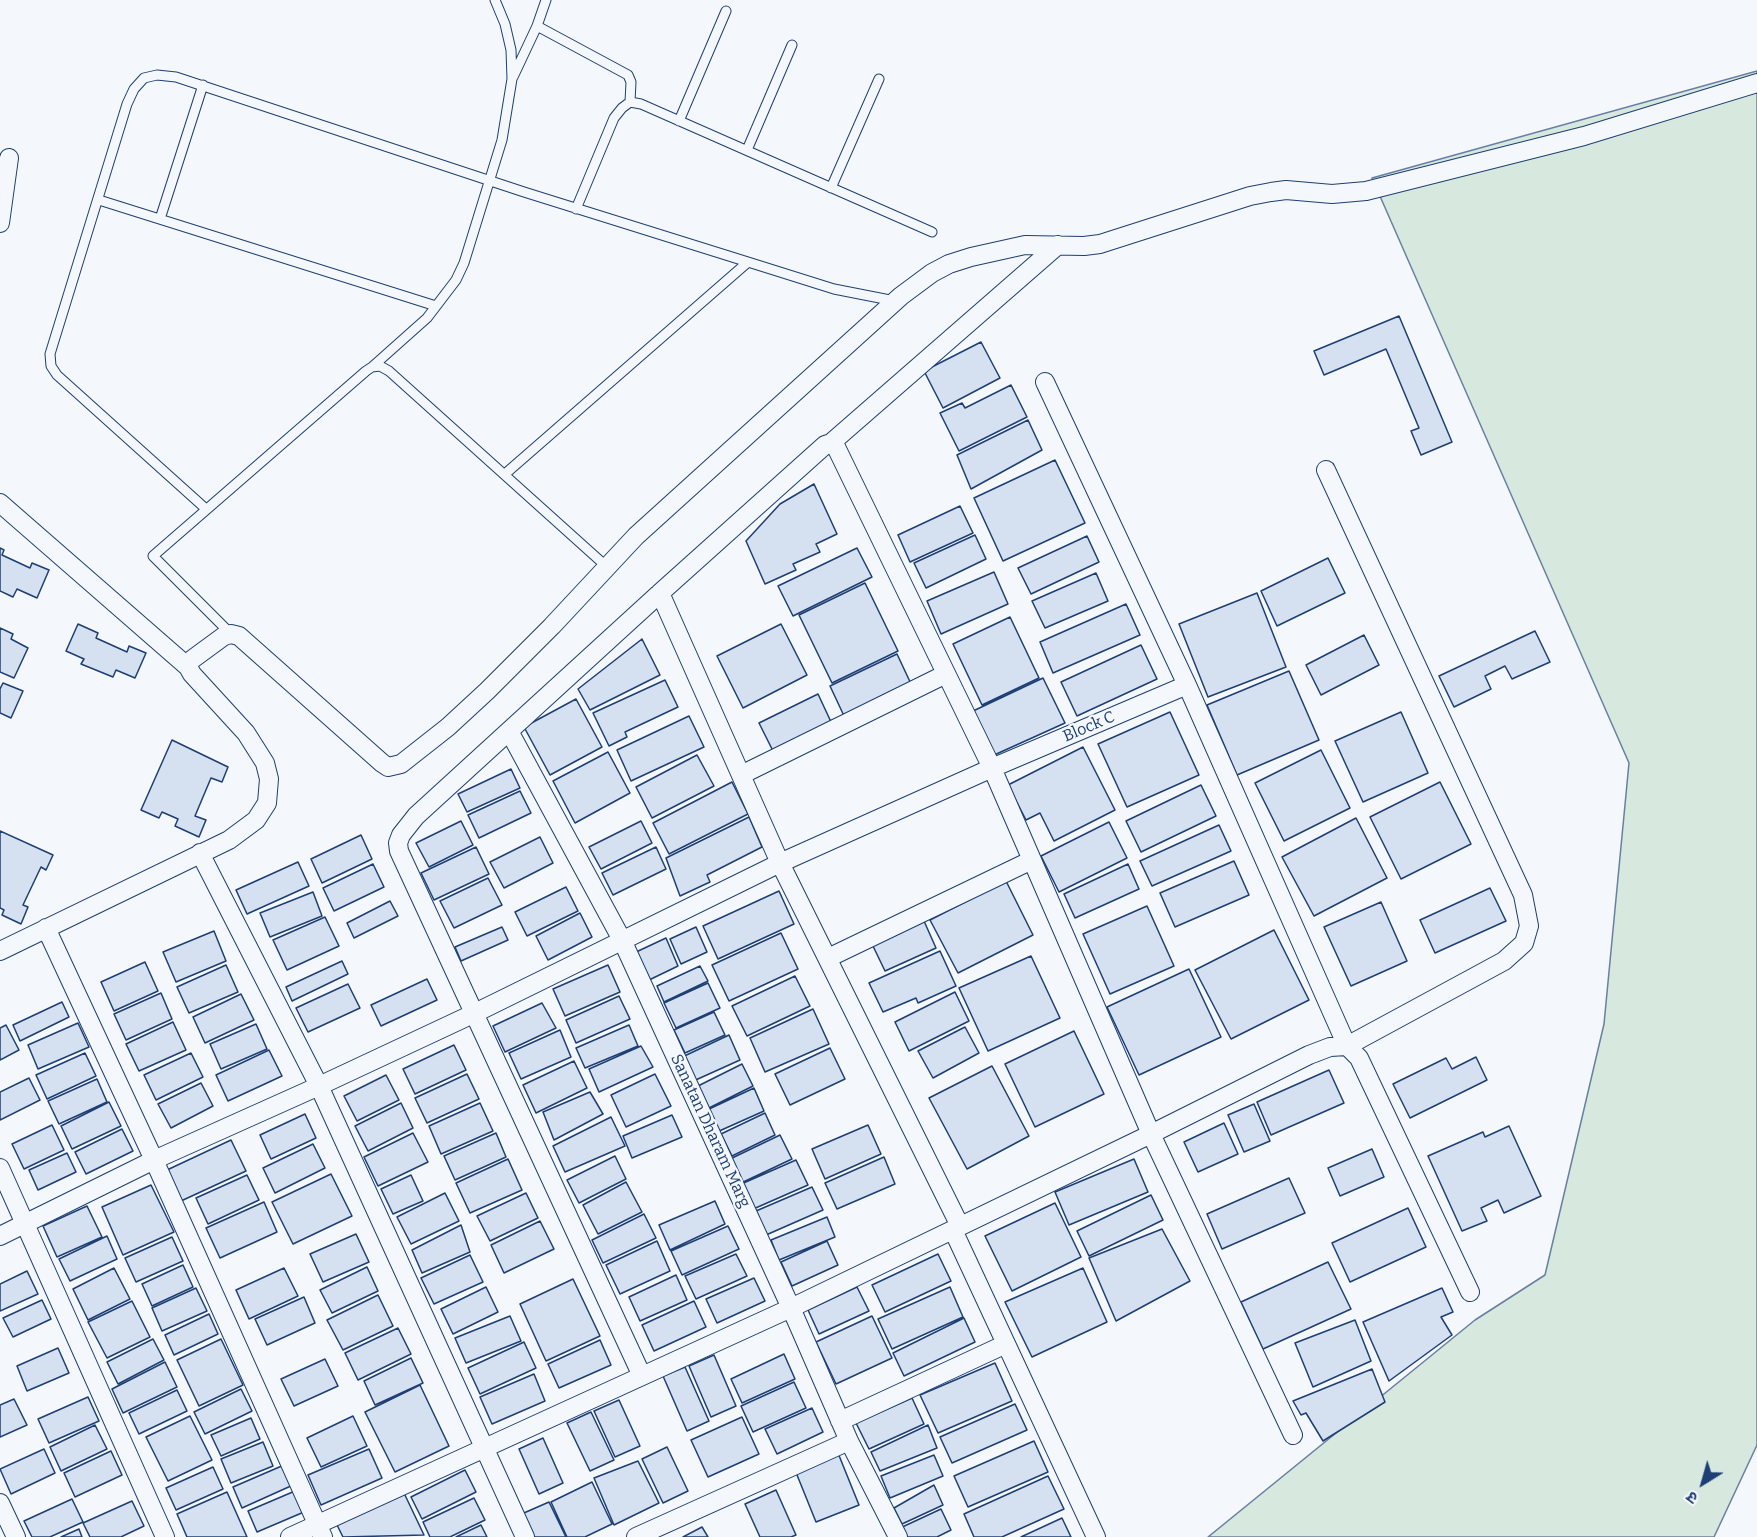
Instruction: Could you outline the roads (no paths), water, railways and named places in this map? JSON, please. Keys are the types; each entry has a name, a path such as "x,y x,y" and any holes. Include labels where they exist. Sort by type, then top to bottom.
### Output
{"street":[{"path":"188,667 189,662 224,636 231,634 239,636 382,763 388,767 394,766 421,750 448,727 552,626 636,536 896,301 932,273 971,256 1025,245 1100,244 1250,196 1271,192 1286,190 1332,194 1366,191 1594,133 1757,83"},
{"path":"0,223 9,158"},
{"path":"642,1376 399,851 398,843 401,835 416,816 660,593 825,445 831,443 1058,245"},
{"path":"1045,382 1187,685 1347,1046 1359,1058 1470,1292"},
{"path":"831,443 836,447 992,768 1151,1134 1293,1436"},
{"path":"290,1537 320,1531 483,1449 791,1308 1309,1055 1330,1047 1347,1046 1504,961 1524,943 1529,926 1523,895 1326,470"},
{"path":"0,503 188,667 258,749 269,779 267,803 256,820 229,840 0,951"},
{"path":"660,593 780,863 828,958 956,1228 1006,1344 1096,1537"},
{"path":"741,775 946,674"},
{"name":"Block C","path":"0,1236 154,1160 475,1014 780,863 992,768 1187,685"},
{"name":"Sanatan Dharam Marg","path":"509,731 622,940 791,1308 849,1441 898,1537"},
{"path":"200,854 320,1086 483,1449 525,1537"},
{"path":"828,958 1032,860"},
{"path":"46,928 154,1160 320,1531"},
{"path":"0,1168 165,1537"},
{"path":"840,1420 1006,1344"},
{"path":"636,1537 849,1441"},
{"path":"0,1503 16,1537"}],"lane":[{"path":"231,634 153,558 206,509 427,318 456,280 464,263 502,140 512,79 511,50 495,0"},
{"path":"512,79 537,26 546,0"},
{"path":"680,121 726,11"},
{"path":"537,26 628,75 631,82 630,102"},
{"path":"747,150 792,45"},
{"path":"206,509 57,375 51,366 50,354 127,104 134,89 144,78 157,75 176,76 576,209 834,289 896,301"},
{"path":"831,188 879,79"},
{"path":"160,219 203,85"},
{"path":"576,209 614,118 630,102 641,104 932,232"},
{"path":"99,200 436,306"},
{"path":"505,474 748,262"},
{"path":"372,367 380,366 389,371 607,567"}]}
